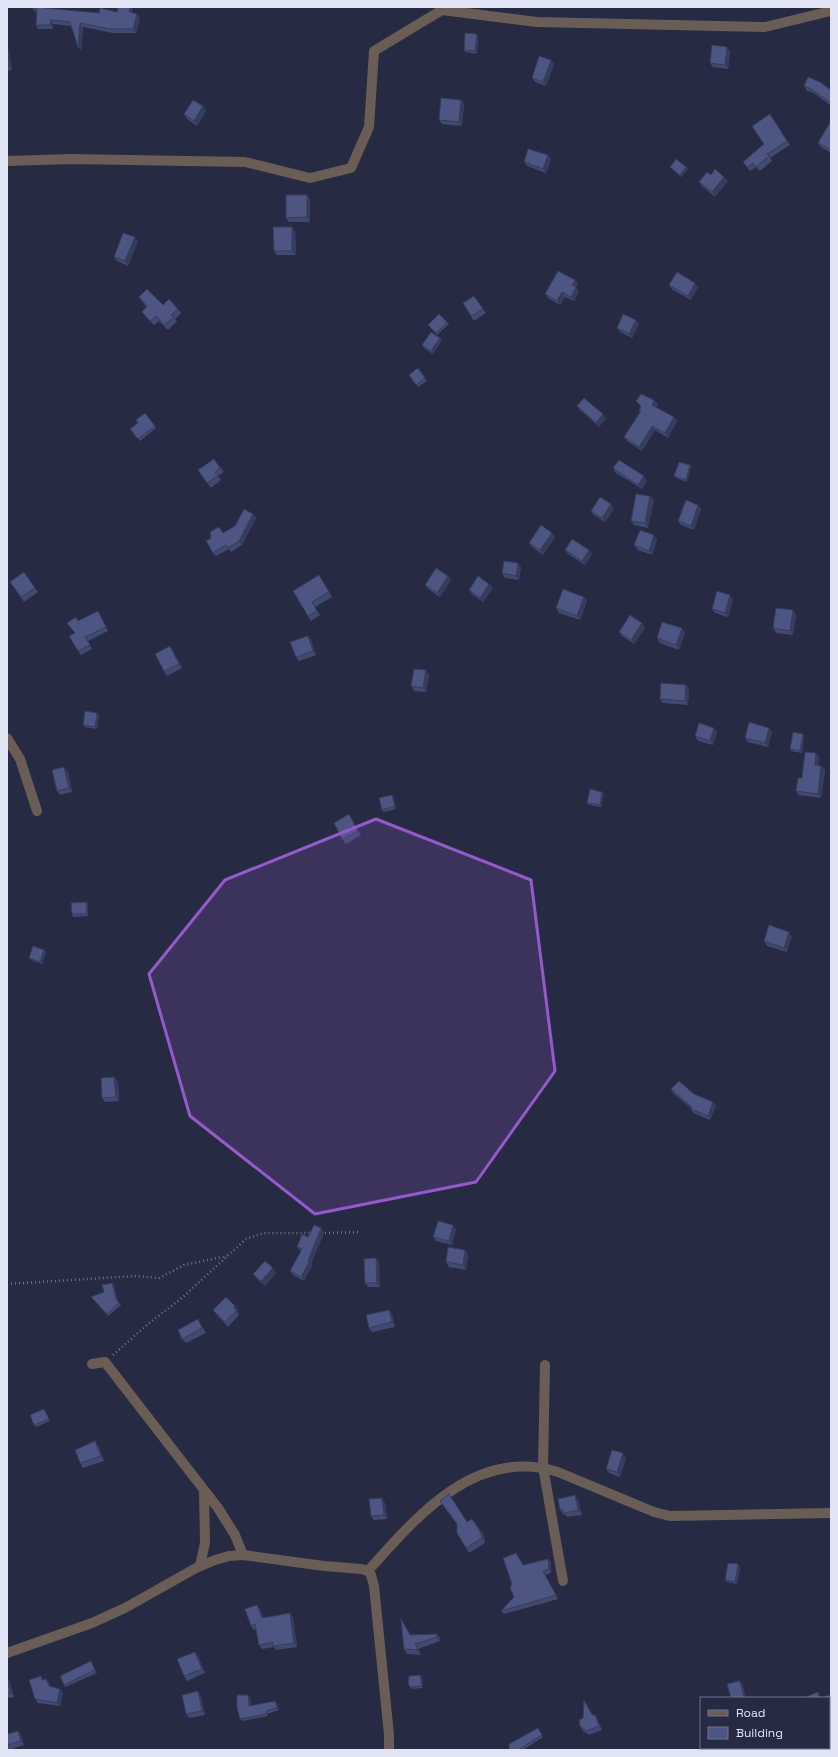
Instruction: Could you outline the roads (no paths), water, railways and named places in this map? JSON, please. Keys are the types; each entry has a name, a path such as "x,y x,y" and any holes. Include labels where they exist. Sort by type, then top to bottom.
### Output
{"street":[{"path":"7,162 71,159 245,162 310,178 351,168 368,127 374,52 442,10 537,22 765,27 831,11"},
{"path":"7,738 20,759 37,811"},
{"path":"92,1364 105,1362 218,1508 235,1535 243,1555"},
{"path":"545,1365 543,1467 563,1581"},
{"path":"368,1571 425,1509 459,1486 489,1471 514,1466 543,1467 654,1512 670,1516 831,1513"},
{"path":"200,1566 205,1543 204,1491"},
{"path":"7,1653 92,1623 125,1608 200,1566 229,1556 243,1555 280,1561 361,1569 368,1571 371,1575 374,1586 389,1735 388,1750"}]}
